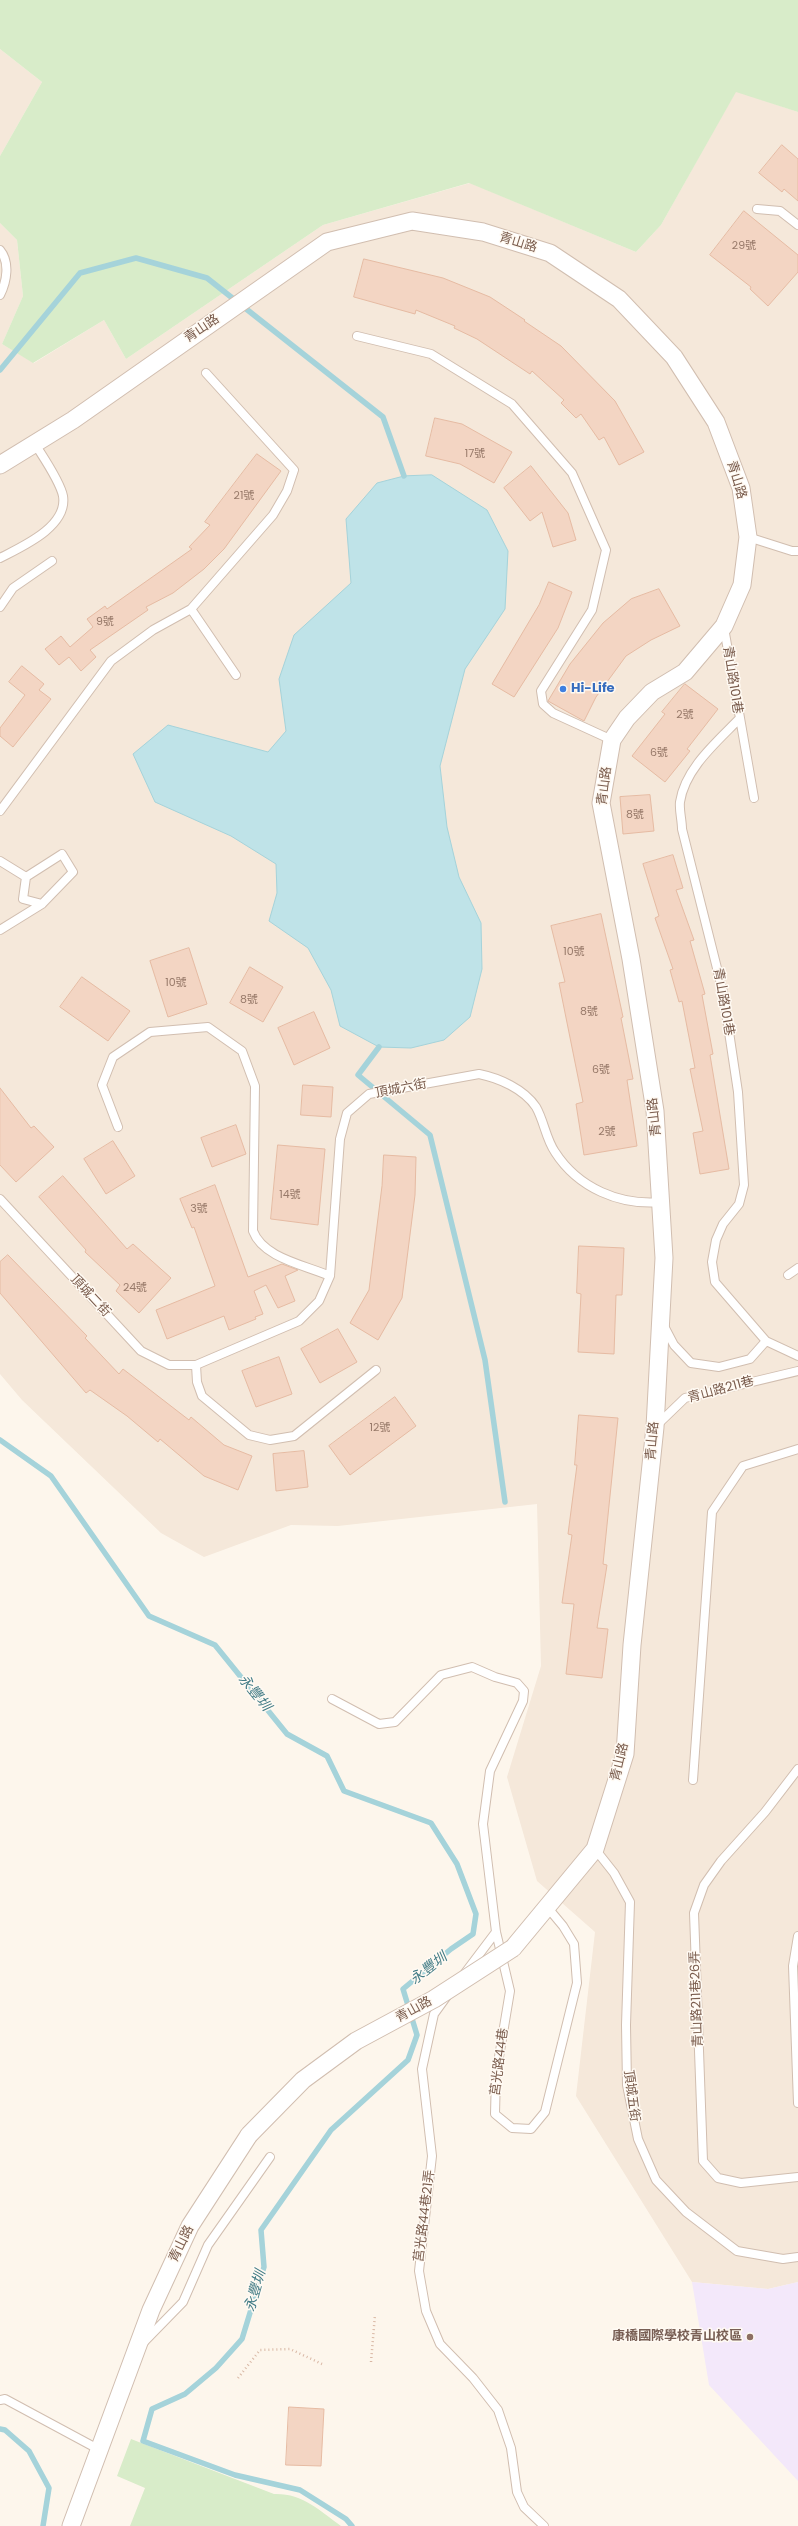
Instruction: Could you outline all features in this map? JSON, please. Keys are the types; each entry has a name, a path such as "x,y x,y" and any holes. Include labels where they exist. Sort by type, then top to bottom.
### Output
{"street":[{"name":"青山路","path":"0,465 73,420 121,384 327,242 412,220 483,232 550,253 619,299 674,357 716,422 741,488 748,537 742,585 724,626 685,672 652,692 627,718 612,740 601,803 631,960 654,1104 662,1202 664,1258 655,1427 632,1645 625,1754 594,1849 548,1908 513,1948 434,1999 356,2041 303,2080 249,2135 190,2226 135,2351 71,2526"}],"lane":[{"path":"757,209 780,210 798,225"},
{"path":"0,250 4,254 7,269 0,295"},
{"path":"357,336 431,354 512,404 572,473 606,550 592,610 541,691 543,704 553,713 612,740"},
{"path":"0,811 112,661 153,630 192,609 273,515 288,491 294,470 206,373"},
{"path":"0,558 31,542 47,531 61,511 63,496 35,444"},
{"path":"748,537 792,551 798,551"},
{"path":"0,607 13,588 52,561"},
{"path":"192,609 236,675"},
{"name":"青山路101巷","path":"724,626 740,718 703,758 684,786 680,803 682,829 723,992 738,1092 744,1185 739,1204 723,1224 716,1240 712,1262 715,1282 766,1341 798,1356"},
{"path":"740,718 754,798"},
{"path":"0,930 42,904 73,872 62,854 26,877 23,899 42,904"},
{"path":"0,861 26,877"},
{"path":"118,1127 102,1085 113,1057 150,1032 208,1027 242,1052 255,1086 253,1231 257,1242 273,1254 330,1276"},
{"name":"頂城六街","path":"196,1365 299,1321 320,1301 330,1276 340,1139 348,1113 370,1094 479,1074 496,1077 511,1086 535,1107 554,1152 571,1172 588,1187 642,1204 662,1202"},
{"name":"頂城二街","path":"0,1199 141,1352 169,1365 196,1365"},
{"path":"788,1275 798,1268"},
{"path":"661,1321 674,1345 691,1363 719,1367 750,1359 766,1341"},
{"path":"196,1365 196,1382 202,1396 249,1435 270,1440 294,1436 376,1370"},
{"name":"青山路211巷","path":"655,1427 685,1398 798,1371"},
{"path":"693,1780 712,1512 743,1466 798,1450"},
{"path":"332,1700 379,1724 395,1722 441,1675 472,1667 495,1677 517,1683 524,1691 524,1702 490,1771 485,1799 483,1824 496,1932"},
{"name":"青山路211巷26弄","path":"798,1769 765,1812 721,1861 704,1885 694,1913 704,2161 718,2178 741,2183 798,2177"},
{"name":"頂城五街","path":"594,1849 614,1873 630,1902 626,2025 627,2085 638,2139 656,2180 686,2212 737,2251 783,2258 798,2257"},
{"name":"莒光路44巷","path":"496,1932 510,1991 496,2075 495,2114 512,2128 531,2129 545,2112 577,1983 574,1944 563,1926 548,1908"},
{"name":"莒光路44巷21弄","path":"496,1932 434,2014 422,2069 432,2156 422,2228 419,2271 426,2311 440,2344 473,2378 498,2410 511,2448 517,2492 524,2507 544,2526"},
{"path":"798,1936 793,1966 798,2104"},
{"path":"135,2351 183,2302 208,2246 270,2157"},
{"path":"0,2400 5,2399 98,2449"}],"path":[{"path":"371,2362 375,2316"},
{"path":"238,2378 260,2350 290,2349 322,2364"}],"shaded area":[{"path":"0,49 42,82 0,156"},
{"path":"736,91 798,112 798,2282 768,2289 692,2282 576,2096 595,1932 537,1881 507,1777 541,1666 537,1504 338,1526 291,1525 204,1557 161,1533 22,1400 0,1374 0,223 17,240 23,296 2,344 34,363 104,320 126,359 323,225 470,183 636,252 661,225"},
{"name":"康橋國際學校青山校區","path":"692,2282 768,2289 798,2282 798,2481 709,2385"}],"green space":[{"path":"0,0 798,0 798,112 736,92 661,225 636,252 469,183 323,225 126,359 104,320 33,363 2,344 23,296 17,240 0,223 0,156 42,82 0,49"},
{"path":"131,2439 274,2494 284,2494 302,2499 341,2526 130,2526 145,2488 117,2476"}],"water":[{"path":"432,475 487,510 508,551 505,609 465,669 440,766 447,827 459,877 481,923 482,969 470,1017 444,1040 411,1048 379,1047 340,1026 331,990 308,948 269,921 277,893 276,864 231,836 155,802 133,754 168,725 268,752 286,731 279,679 294,635 351,583 346,519 377,483 404,476"}],"building":[{"path":"782,145 798,159 798,201 784,189 782,192 759,173"},
{"path":"744,211 798,255 798,272 768,306 750,289 751,287 710,255"},
{"path":"364,259 443,278 490,297 525,320 524,321 561,346 615,401 644,452 619,465 604,437 599,440 581,414 576,418 561,403 564,400 532,371 530,374 477,339 454,328 455,326 416,310 415,314 354,297"},
{"path":"435,418 462,424 512,452 494,483 460,464 426,456"},
{"path":"257,454 281,471 224,549 204,569 173,593 146,607 148,610 90,650 96,657 81,671 69,657 59,665 45,649 61,636 70,647 93,627 87,619 105,606 107,609 192,549 189,547 210,525 205,522"},
{"path":"531,466 568,513 576,540 553,547 542,512 530,521 504,488"},
{"path":"549,582 572,592 558,628 514,697 492,684 539,605"},
{"path":"659,589 680,626 651,640 626,656 596,697 584,721 548,701 570,664 603,623 631,599"},
{"path":"22,666 44,684 39,690 51,699 13,747 0,736 0,728 25,695 9,682"},
{"path":"685,684 718,709 687,749 690,751 665,782 632,756 665,714 662,712"},
{"path":"650,795 654,831 623,834 620,797"},
{"path":"673,855 683,888 676,890 694,940 690,941 705,994 702,995 713,1054 710,1055 729,1169 700,1174 693,1133 703,1131 690,1069 695,1068 682,1001 679,1002 670,970 673,969 655,918 659,916 643,864"},
{"path":"601,914 623,1017 621,1018 633,1079 627,1080 637,1146 584,1155 576,1104 583,1102 559,983 565,982 551,926"},
{"path":"189,948 207,1004 168,1017 150,961"},
{"path":"250,967 283,987 263,1022 230,1003"},
{"path":"82,977 130,1011 108,1041 60,1007"},
{"path":"314,1012 330,1048 294,1065 278,1028"},
{"path":"303,1085 333,1087 331,1117 301,1115"},
{"path":"0,1088 31,1128 34,1126 54,1147 16,1182 0,1165"},
{"path":"236,1125 246,1154 212,1167 201,1138"},
{"path":"113,1141 135,1176 106,1194 84,1159"},
{"path":"278,1145 325,1149 318,1225 271,1219"},
{"path":"384,1155 416,1157 415,1195 402,1298 378,1340 350,1323 369,1290 382,1186"},
{"path":"63,1176 127,1249 133,1244 171,1278 139,1313 116,1291 120,1285 85,1252 86,1250 39,1197"},
{"path":"215,1185 248,1277 282,1264 298,1270 285,1276 295,1301 278,1308 266,1285 254,1291 263,1314 255,1317 256,1319 229,1330 224,1316 167,1339 156,1310 215,1286 194,1227 192,1228 180,1199"},
{"path":"579,1246 624,1248 622,1295 616,1295 614,1354 578,1352 581,1294 577,1293"},
{"path":"8,1255 87,1336 85,1338 119,1374 123,1369 189,1420 191,1417 224,1445 252,1456 238,1490 204,1476 160,1439 158,1442 127,1416 90,1390 86,1393 0,1293 0,1262"},
{"path":"338,1329 357,1362 320,1383 301,1349"},
{"path":"279,1357 292,1394 256,1407 242,1371"},
{"path":"395,1397 416,1426 350,1475 329,1446"},
{"path":"579,1415 618,1418 603,1564 607,1565 597,1628 608,1629 602,1678 566,1674 574,1604 562,1603 572,1535 568,1534 577,1465 575,1465"},
{"path":"304,1451 308,1487 276,1491 273,1454"},
{"path":"289,2407 324,2409 321,2466 286,2465"}],"waterway":[{"path":"0,370 80,273 136,258 207,278 383,417 404,476"},
{"path":"379,1047 358,1075 430,1135 485,1360 505,1502"},
{"name":"永豐圳","path":"0,1440 51,1476 149,1616 215,1645 287,1734 327,1756 344,1791 431,1823 457,1864 476,1914 473,1934 451,1949 403,1989 417,2035 408,2060 331,2130 261,2230 264,2267 242,2339 216,2368 185,2394 152,2409 143,2441 235,2475 300,2490 346,2519 352,2526"},
{"path":"0,2429 5,2430 29,2451 49,2488 43,2526"}],"place":[{"name":"Hi-Life","path":"563,689"},
{"name":"康橋國際學校青山校區","path":"750,2337"}]}
